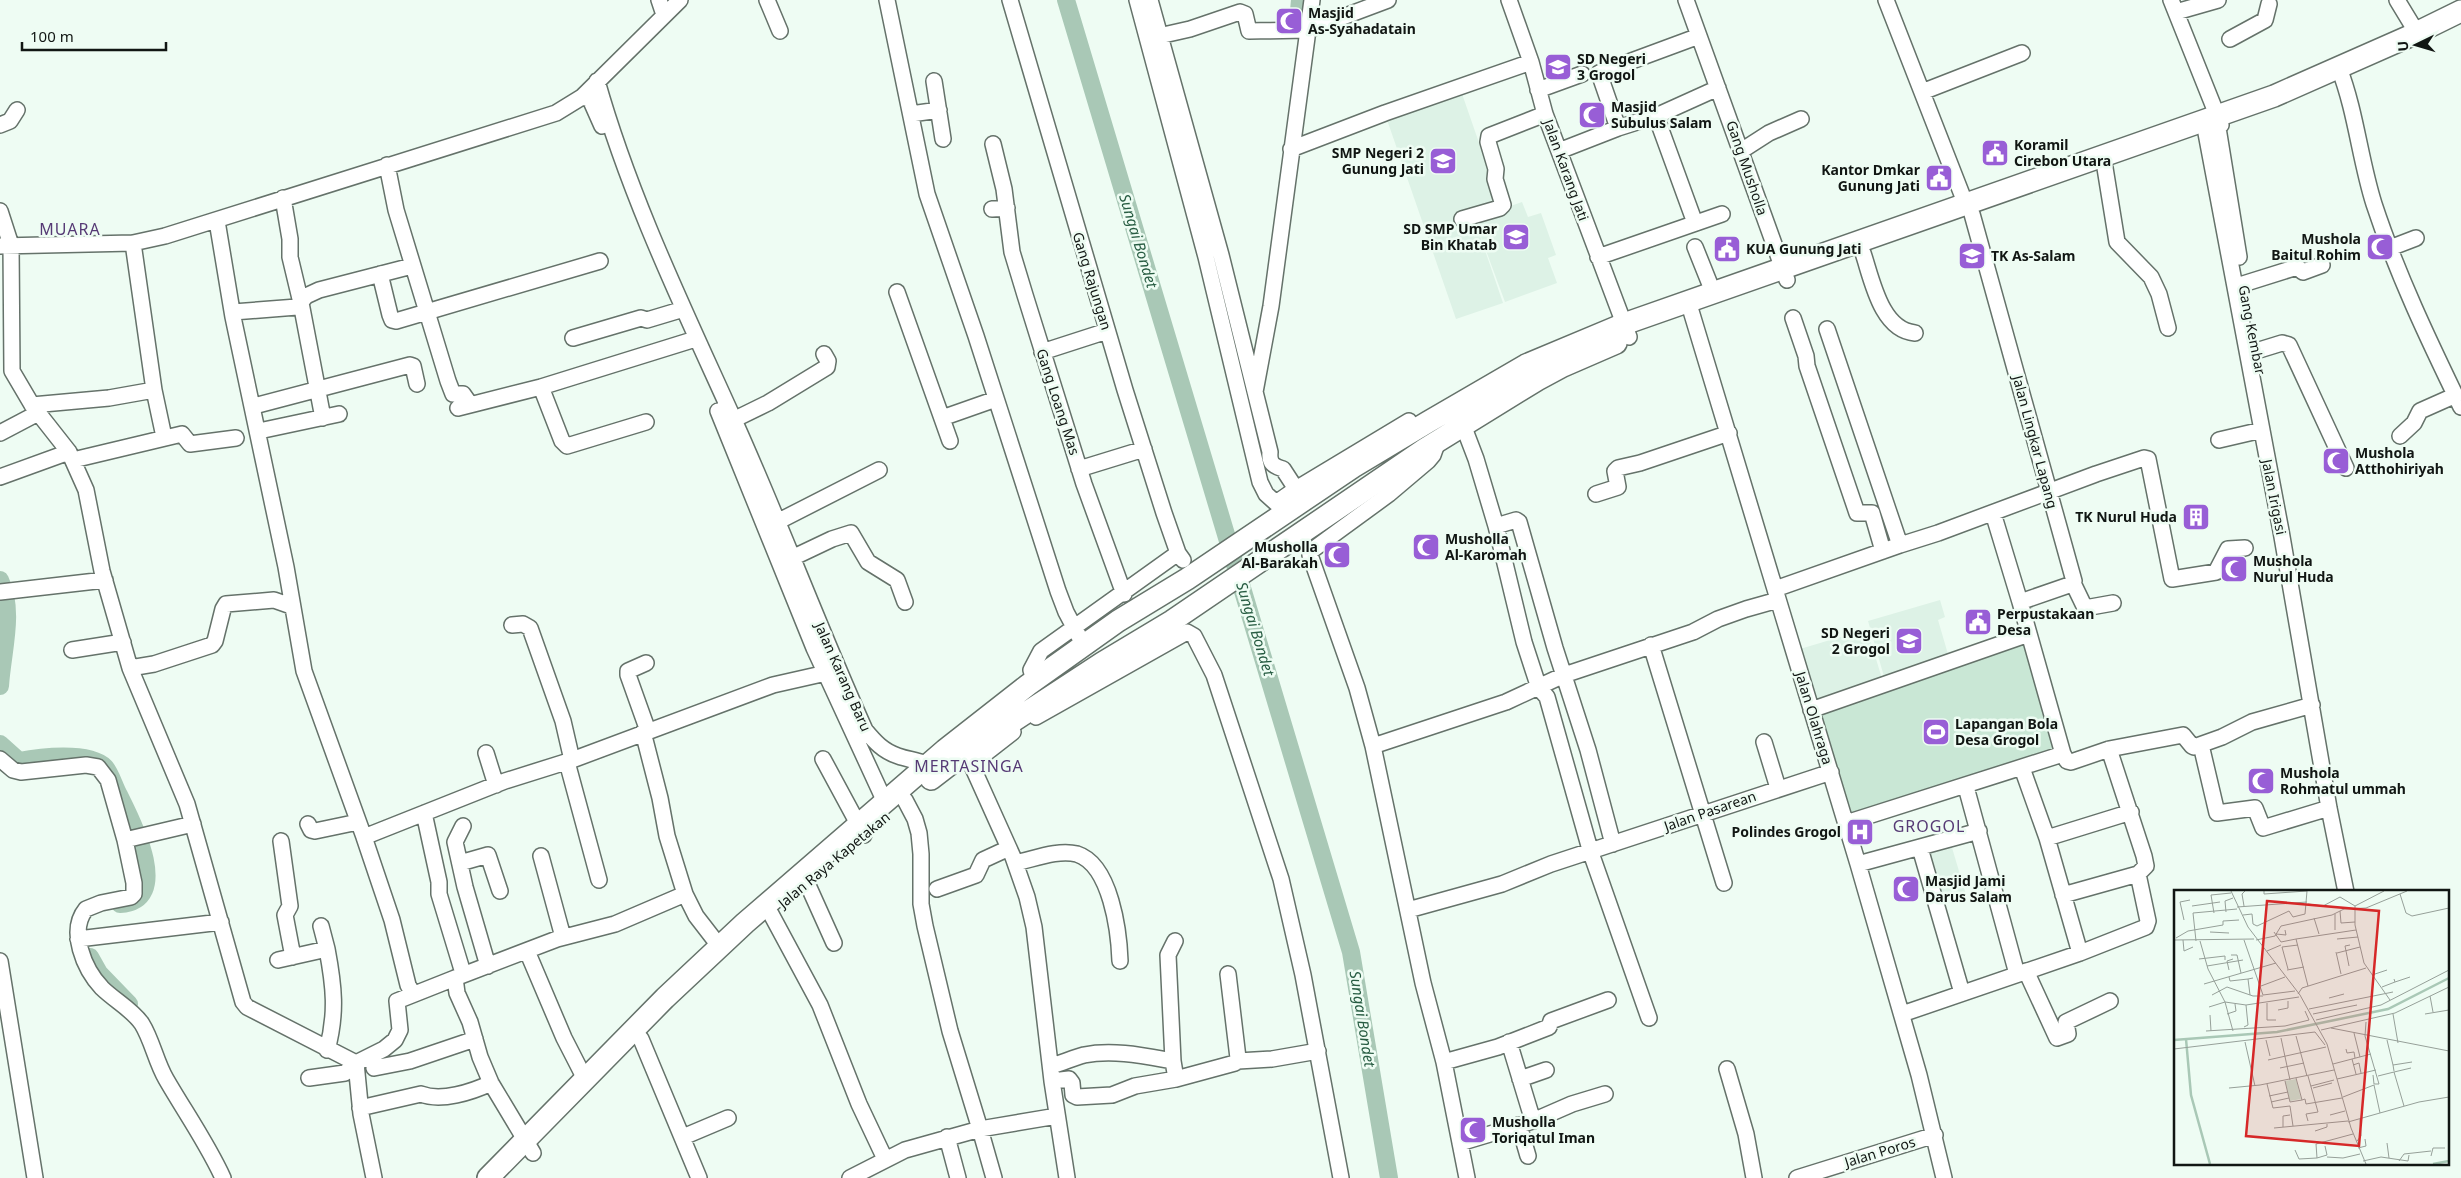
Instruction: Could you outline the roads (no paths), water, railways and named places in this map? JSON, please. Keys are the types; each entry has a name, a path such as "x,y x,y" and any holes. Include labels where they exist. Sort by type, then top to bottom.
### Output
{"highway":[{"path":"2341,73 2461,11"},
{"path":"2023,190 2105,168 2341,73 2461,22"},
{"path":"933,768 1034,680 1079,636 1185,562 1275,519 1354,467 1563,366 1627,331 2023,190 2214,125"},
{"path":"1690,308 1713,292 1863,253 1962,212"},
{"name":"Jalan Raya Kapetakan","path":"488,1178 529,1147 637,1034 731,941 899,795 933,768 969,758 1102,663 1172,622 1438,440 1456,417"},
{"name":"Jalan Raya Kapetakan","path":"731,941 771,914 803,879"},
{"name":"Jalan Raya Kapetakan","path":"506,1178 585,1079 637,1034"}],"street":[{"path":"6,245 133,243 217,221 283,198 556,113 590,88 662,7 680,0"},
{"path":"767,0 780,31"},
{"path":"887,0 927,194 941,230 1048,563 1079,636 1124,594 1185,562"},
{"name":"Gang Rajungan","path":"1010,0 1107,331 1144,449 1185,562"},
{"path":"1137,0 1206,258 1260,482 1266,494 1276,503 1418,416 1436,410 1456,417 1476,459 1496,526 1524,642 1539,688 1547,697 1591,853 1649,1018"},
{"path":"1150,0 1219,246 1270,452 1281,460 1283,469 1296,489"},
{"path":"1255,394 1263,354 1291,149 1304,30 1312,0"},
{"path":"1159,36 1190,29 1240,12 1245,14 1249,31 1304,30 1360,5 1388,0"},
{"name":"Jalan Karang Jati","path":"1509,0 1531,62 1545,114 1627,331"},
{"name":"Gang Musholla","path":"1686,0 1784,274"},
{"name":"Jalan Lingkar Lapang","path":"1886,0 1922,92 1962,212 2049,492 2073,583 2085,608 2089,609 2113,603"},
{"path":"2162,0 2214,125"},
{"path":"2214,125 2174,6 2218,0"},
{"path":"2397,0 2417,33"},
{"path":"2230,39 2265,20 2272,1"},
{"path":"1618,128 1599,74 1699,36"},
{"path":"1922,92 2022,53"},
{"path":"1291,149 1385,113 1531,62"},
{"path":"2341,73 2374,202 2390,248 2458,401 2420,411 2415,417 2414,423 2400,436"},
{"path":"1538,90 1582,74"},
{"path":"934,81 943,139"},
{"path":"590,88 784,556"},
{"path":"1559,151 1618,128 1656,116 1718,88"},
{"path":"0,125 10,121 17,110"},
{"path":"910,114 939,110"},
{"path":"1462,219 1500,208 1503,205 1495,179 1496,169 1488,142 1489,136 1545,114"},
{"path":"1656,116 1695,223"},
{"path":"1741,151 1769,133 1801,119"},
{"name":"Gang Kembar","path":"2214,125 2256,351 2286,530"},
{"name":"Jalan Irigasi","path":"2214,125 2262,430 2286,530"},
{"path":"606,127 689,341 730,422 776,522 784,556"},
{"name":"Gang Loang Mas","path":"992,144 1004,189 999,209 1079,468 1105,547 1124,594"},
{"path":"387,165 396,210 426,312 453,394 463,394 464,406 541,387 689,341"},
{"path":"2105,168 2117,242 2151,277 2159,294 2168,328"},
{"path":"283,198 290,239 290,257 301,303 323,418"},
{"path":"0,211 6,245 12,371 35,409 71,456 86,490 105,580 130,668 184,796 245,1005 327,1050 356,1063"},
{"path":"1598,257 1722,214"},
{"path":"217,221 233,312 286,567 291,606 304,671 364,837 392,920 408,985 413,994"},
{"path":"2390,248 2416,238"},
{"path":"133,243 154,390 164,437"},
{"path":"1695,247 1713,292"},
{"path":"1863,253 1879,299 1893,324 1907,332 1915,333"},
{"path":"380,274 392,320 403,319 600,261"},
{"path":"2243,284 2296,267 2303,272 2322,264"},
{"path":"233,312 297,307 306,296 319,290 412,266"},
{"path":"897,292 950,442"},
{"name":"Jalan Olahraga","path":"1690,308 1831,772 1902,1014 1935,1135 1944,1178"},
{"path":"573,338 641,318 647,320 677,311"},
{"path":"1793,318 1806,356 1810,375 1857,513 1872,513 1883,550"},
{"path":"1827,329 1900,545"},
{"path":"1042,352 1107,331"},
{"path":"2256,351 2282,343 2289,345 2346,468"},
{"path":"730,422 768,403 827,368 828,361 824,354"},
{"path":"254,406 410,365 413,366 417,384"},
{"path":"541,387 562,441 567,446 646,422"},
{"path":"0,433 35,409 154,390"},
{"path":"942,418 996,399"},
{"path":"259,431 339,414"},
{"path":"2218,440 2262,430"},
{"path":"1596,494 1618,487 1616,471 1618,468 1640,463 1729,433"},
{"path":"0,477 71,456 182,434 190,444 236,438"},
{"path":"1438,440 1433,455 1428,461 1388,494 1311,551 1310,555 1357,688 1373,746 1423,983 1444,1062 1467,1178"},
{"path":"1079,468 1144,449"},
{"path":"1373,746 1506,702 1564,675 1693,632 1718,619 1746,609 1777,594 1883,550 2146,458 2172,579 2216,572 2228,549 2245,548"},
{"path":"776,522 879,470"},
{"path":"1993,513 2063,754 2068,761 2071,762 2109,749 2183,735 2192,746 2201,745 2252,722 2312,705"},
{"path":"1496,526 1516,520 1519,522 1536,587 1588,750 1613,844"},
{"path":"2286,530 2322,735 2346,890"},
{"path":"784,556 851,533 868,562 897,580 905,602"},
{"name":"Jalan Karang Baru","path":"784,556 832,671 865,730 878,746 900,757 916,759 933,768"},
{"path":"5,592 74,586 105,580"},
{"path":"2020,602 2073,583"},
{"path":"130,668 154,664 212,645 215,641 223,606 226,604 274,600 291,606"},
{"path":"512,625 523,624 530,628 562,721 569,761 599,880"},
{"path":"1067,1178 1051,1074 1034,927 1015,863 969,758 1027,722 1187,632 1192,633 1214,675 1281,879 1318,1051 1341,1178"},
{"path":"1811,710 2029,634"},
{"path":"72,650 123,642"},
{"path":"1651,645 1724,883"},
{"path":"2306,652 2312,705 2322,735"},
{"path":"646,663 628,670 628,675 646,732 667,836 685,894 696,916 731,941"},
{"path":"364,837 496,785 569,761 773,685 832,671 899,795 915,819 919,833 921,854 921,904 925,926 950,1031 984,1128 994,1178"},
{"path":"1764,742 1778,788"},
{"path":"2201,745 2217,813 2255,808 2263,828 2331,802"},
{"path":"2063,894 2138,874 2146,866 2131,812 2109,749"},
{"path":"486,753 496,785"},
{"path":"1846,824 1966,787 2063,754"},
{"path":"0,759 13,770 21,772 86,765 98,767 108,780 132,839 134,894 131,897 86,908 79,922 88,967 101,986 143,1025 166,1080 194,1122 224,1178"},
{"path":"823,759 861,830"},
{"path":"2022,768 2047,838 2080,953"},
{"name":"Jalan Pasarean","path":"1408,910 1502,884 1551,864 1591,853 1702,813 1831,772"},
{"path":"1966,787 2022,972 2057,1038 2068,1034 2066,1022 2110,1001"},
{"path":"2047,838 2131,812"},
{"path":"424,813 439,882 439,894 459,976 459,998 475,1039 477,1051 491,1083 529,1147"},
{"path":"308,824 311,830 315,831 358,822"},
{"path":"132,839 193,824"},
{"path":"463,826 455,839 488,966"},
{"path":"1858,864 1979,831"},
{"path":"281,841 290,906 285,914 286,930 293,957"},
{"path":"937,889 976,875 983,860 1009,848"},
{"path":"1920,848 1962,993"},
{"path":"1015,863 1061,853 1078,855 1088,861 1100,876 1111,902 1119,937 1120,962"},
{"path":"460,863 488,854 500,891"},
{"path":"541,856 564,937"},
{"path":"1902,1014 2080,953 2146,927 2148,921 2138,874"},
{"path":"803,879 834,944"},
{"path":"309,1078 343,1074 356,1063 384,1049 395,1040 400,1030 396,1003 413,994 564,937 615,924 685,894"},
{"path":"771,914 820,1005 858,1104 885,1159"},
{"path":"82,939 221,922"},
{"path":"322,926 333,977 335,997 333,1025 327,1050"},
{"path":"1175,941 1168,955 1173,1061 1176,1079"},
{"path":"278,960 327,949"},
{"path":"527,951 564,1038 585,1079"},
{"path":"0,961 6,1045 35,1178"},
{"path":"1228,974 1238,1061"},
{"path":"1444,1062 1550,1027 1551,1021 1608,1000"},
{"path":"637,1034 700,1178"},
{"path":"374,1068 410,1062 475,1039"},
{"path":"1509,1042 1520,1079 1528,1156"},
{"path":"1051,1074 1069,1079 1072,1083 1073,1095 1080,1097 1112,1095 1135,1086 1228,1067 1238,1061 1272,1059 1318,1051"},
{"path":"1051,1074 1085,1055 1128,1054 1173,1061"},
{"path":"356,1063 360,1108 374,1178"},
{"path":"1520,1079 1546,1070"},
{"path":"1727,1070 1746,1134 1754,1178"},
{"path":"360,1108 421,1094 429,1098 468,1092 491,1083"},
{"path":"1460,1143 1526,1123 1572,1104 1606,1094"},
{"path":"850,1178 885,1159 923,1144 984,1128 1057,1116"},
{"path":"683,1137 728,1118"},
{"name":"Jalan Poros","path":"1797,1178 1935,1135"},
{"path":"947,1137 958,1178"}],"waterway":[{"name":"Sungai Bondet","path":"1066,0 1351,952 1389,1178"},
{"path":"1299,11 1300,0"},
{"path":"0,580 7,605 0,686"},
{"path":"0,744 19,761 64,756 88,759 98,762 105,767 139,839 147,875 144,889 136,899 120,904"},
{"path":"90,957 99,973 129,1004"}],"place":[{"name":"Masjid As-Syahadatain","path":"1289,21"},
{"name":"SD Negeri 3 Grogol","path":"1558,67"},
{"name":"Masjid Subulus Salam","path":"1592,115"},
{"name":"Koramil Cirebon Utara","path":"1995,153"},
{"name":"SMP Negeri 2 Gunung Jati","path":"1443,161"},
{"name":"Kantor Dmkar Gunung Jati","path":"1939,178"},
{"name":"SD SMP Umar Bin Khatab","path":"1516,237"},
{"name":"Mushola Baitul Rohim","path":"2380,247"},
{"name":"KUA Gunung Jati","path":"1727,249"},
{"name":"TK As-Salam","path":"1972,256"},
{"name":"Mushola Atthohiriyah","path":"2336,461"},
{"name":"TK Nurul Huda","path":"2196,517"},
{"name":"Musholla Al-Karomah","path":"1426,547"},
{"name":"Musholla Al-Barakah","path":"1337,555"},
{"name":"Mushola Nurul Huda","path":"2234,569"},
{"name":"Perpustakaan Desa","path":"1978,622"},
{"name":"SD Negeri 2 Grogol","path":"1909,641"},
{"name":"Lapangan Bola Desa Grogol","path":"1936,732"},
{"name":"Mushola Rohmatul ummah","path":"2261,781"},
{"name":"Polindes Grogol","path":"1860,832"},
{"name":"Masjid Jami Darus Salam","path":"1906,889"},
{"name":"Musholla Toriqatul Iman","path":"1473,1130"}],"district":[{"name":"MUARA","path":"70,229"},
{"name":"MERTASINGA","path":"969,766"},
{"name":"GROGOL","path":"1929,826"}]}
